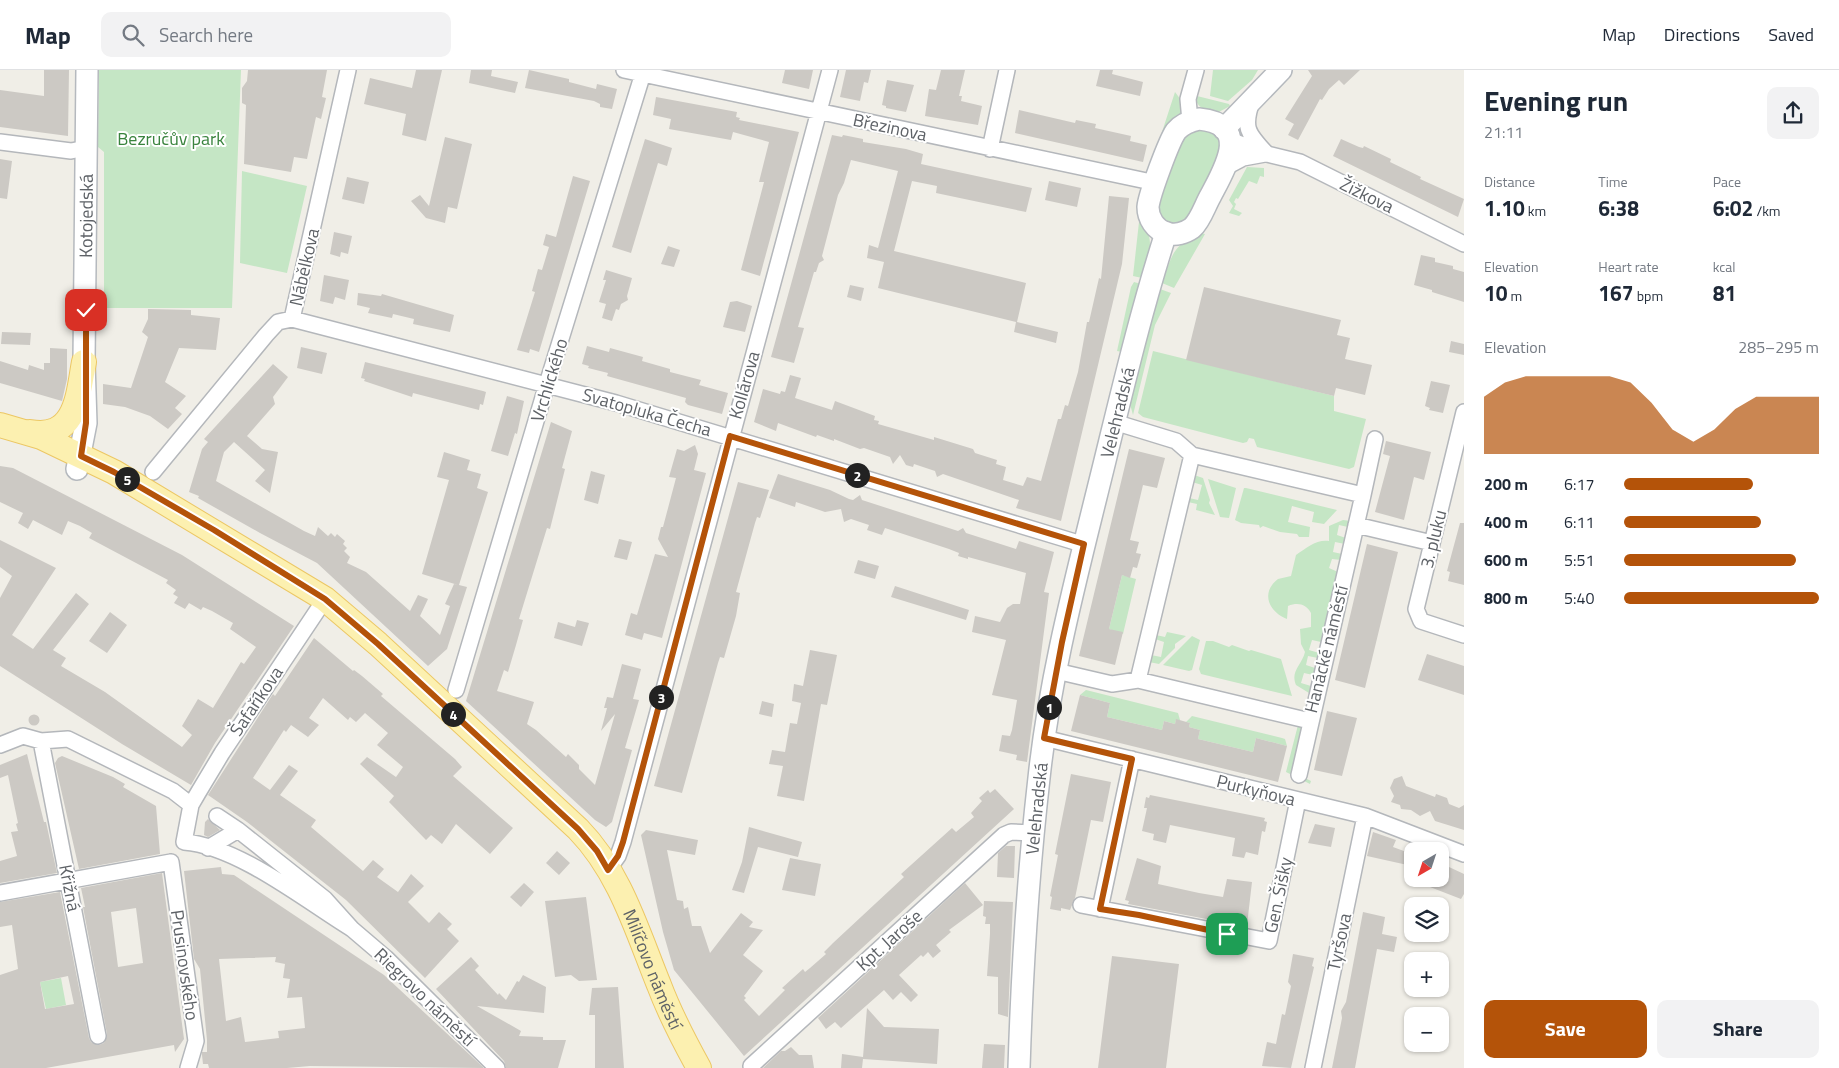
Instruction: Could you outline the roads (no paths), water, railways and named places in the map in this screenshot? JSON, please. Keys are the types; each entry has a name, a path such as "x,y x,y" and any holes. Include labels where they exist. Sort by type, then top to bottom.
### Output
{"main road":[{"name":"Kotojedská","path":"79,462 86,423 84,362 87,70"},
{"path":"1227,135 1253,97 1280,70"},
{"path":"1209,120 1227,135 1231,153 1226,167 1196,222 1184,232 1176,234 1166,233 1158,229 1149,215 1150,199 1177,131 1190,121 1209,120"},
{"name":"Velehradská","path":"1019,1068 1033,833 1044,738 1056,671 1084,544 1114,422 1166,233"},
{"path":"0,425 27,432 49,432 71,418 76,409 84,362"},
{"path":"27,432 79,462"},
{"path":"0,440 52,457 79,462"},
{"name":"Milíčovo náměstí","path":"79,462 114,472 214,530 378,644 578,829 597,851 631,910 659,985 699,1068"}],"street":[{"name":"Nábělkova","path":"153,472 266,335 278,322 292,318 348,70"},
{"name":"Březinova","path":"624,70 643,72 990,149 1156,183"},
{"name":"Kollárova","path":"608,870 618,856 623,842 730,436 830,70"},
{"path":"990,149 1007,70"},
{"path":"1190,121 1188,99 1196,70"},
{"name":"Vrchlického","path":"456,690 547,384 643,72"},
{"path":"1253,97 1248,112 1247,127 1252,138 1266,154"},
{"name":"Žižkova","path":"1227,135 1266,154 1300,162 1464,244"},
{"path":"0,142 71,151 86,148"},
{"path":"1226,167 1243,158 1266,154"},
{"name":"Svatopluka Čecha","path":"292,318 547,384 730,436 1084,544"},
{"name":"3. pluku","path":"1464,412 1458,464 1432,543 1416,609 1417,617 1425,623 1464,635"},
{"path":"1114,422 1176,441 1192,455 1363,495"},
{"name":"Hanácké náměstí","path":"1056,671 1112,684 1138,680 1310,721 1375,439"},
{"path":"1138,680 1192,455"},
{"path":"1356,525 1432,543"},
{"name":"Šafaříkova","path":"191,805 222,753 321,605"},
{"path":"1299,775 1310,721"},
{"path":"0,745 23,736 41,741 68,739 173,791 191,805 184,842 170,862 0,893"},
{"name":"Purkyňova","path":"1044,738 1365,816 1464,854"},
{"name":"Křižná","path":"41,741 98,1036"},
{"path":"1100,909 1132,759"},
{"name":"Gen. Šišky","path":"1081,905 1269,941 1298,800"},
{"name":"Riegrovo náměstí","path":"217,816 238,830 325,899 352,929 386,958 497,1068"},
{"name":"Tyršova","path":"1313,1068 1365,816"},
{"path":"208,848 238,830"},
{"name":"Kpt. Jaroše","path":"751,1066 1004,835 1011,832 1033,833"},
{"name":"Riegrovo náměstí","path":"184,842 239,859 352,929"},
{"name":"Prusinovského","path":"170,862 196,1041 188,1068"}],"park label":[{"name":"Bezručův park","path":"171,138"}]}
